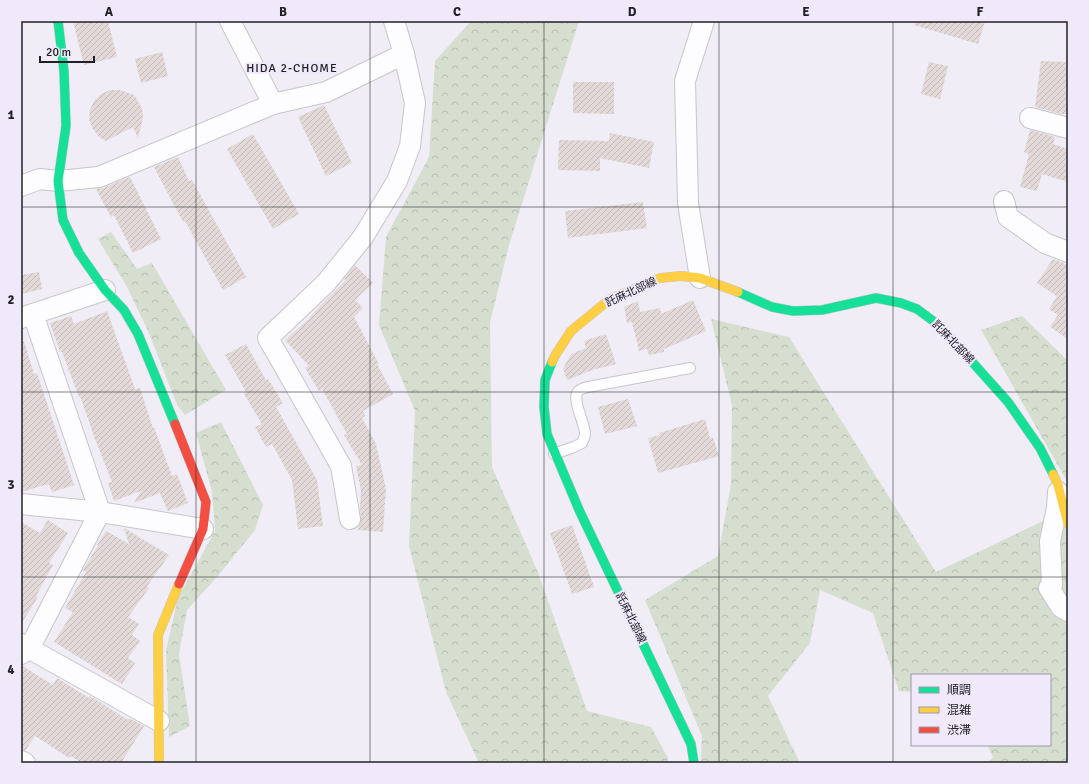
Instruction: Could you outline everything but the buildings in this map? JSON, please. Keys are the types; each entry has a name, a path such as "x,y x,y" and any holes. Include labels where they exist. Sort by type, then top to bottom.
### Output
{"main road":[{"path":"58,21 64,72 66,126 58,181 63,220 79,253 105,290 124,310 138,334 206,502 203,529 158,635 159,763"},
{"name":"託麻北部線","path":"694,763 691,744 580,512 554,454 547,434 544,407 545,380 556,354 571,331 610,299 660,278 681,276 700,278 730,288 772,308 793,311 822,310 876,298 901,303 918,309 940,326 1008,402 1050,465 1058,485 1068,524"}],"street":[{"path":"230,21 273,104"},
{"path":"350,519 341,466 268,338 326,283 363,237 397,181 410,146 414,103 404,54 394,21"},
{"path":"700,278 688,203 685,81 704,21"},
{"path":"21,186 40,179 58,181 100,177 273,104 326,92 404,54"},
{"path":"1030,118 1068,128"},
{"path":"1004,201 1008,217 1045,243 1068,252"},
{"path":"105,290 27,316 100,512 24,649 159,721"},
{"path":"1058,485 1057,508 1050,541 1052,585 1049,588 1061,607 1068,611"},
{"path":"21,504 100,512 203,529"},
{"path":"21,761 25,763"}],"lane":[{"path":"554,454 582,443 585,435 576,399 577,393 580,390 588,386 690,368"}],"green space":[{"path":"471,21 579,21 509,245 490,323 492,467 537,570 587,711 651,727 668,758 667,763 479,763 446,692 409,546 415,411 379,325 386,237 429,157 435,61"},
{"path":"111,232 137,269 152,263 226,390 185,415 177,405 149,333 127,287 98,239"},
{"path":"1022,316 1068,361 1068,483 981,330"},
{"path":"711,319 789,337 936,572 1043,521 1068,483 1068,763 987,763 993,757 988,746 1051,746 1051,674 911,674 911,692 899,691 873,613 820,590 810,643 768,696 800,763 701,763 702,736 645,600 718,556 731,484 732,405"},
{"path":"221,422 263,505 255,530 217,577 187,610 179,654 190,726 169,737 166,650 178,598 215,531 212,492 196,433"}],"traffic: fast":[{"path":"58,21 64,71 66,126 58,181 63,220 79,253 105,290 124,310 138,334 175,424"},
{"path":"738,292 772,307 793,311 822,310 876,298 901,303 917,309 940,326 1008,402 1040,448 1053,474"},
{"path":"552,362 545,380 544,407 547,434 580,512 691,744 694,763"}],"traffic: slow":[{"path":"552,362 571,331 610,299 660,278 681,276 700,278 738,292"},
{"path":"1053,474 1058,485 1068,524"},
{"path":"159,763 158,635 179,584"}],"traffic: jam":[{"path":"175,424 206,502 203,529 179,584"}],"district":[{"name":"HIDA 2-CHOME","path":"292,68"}]}
